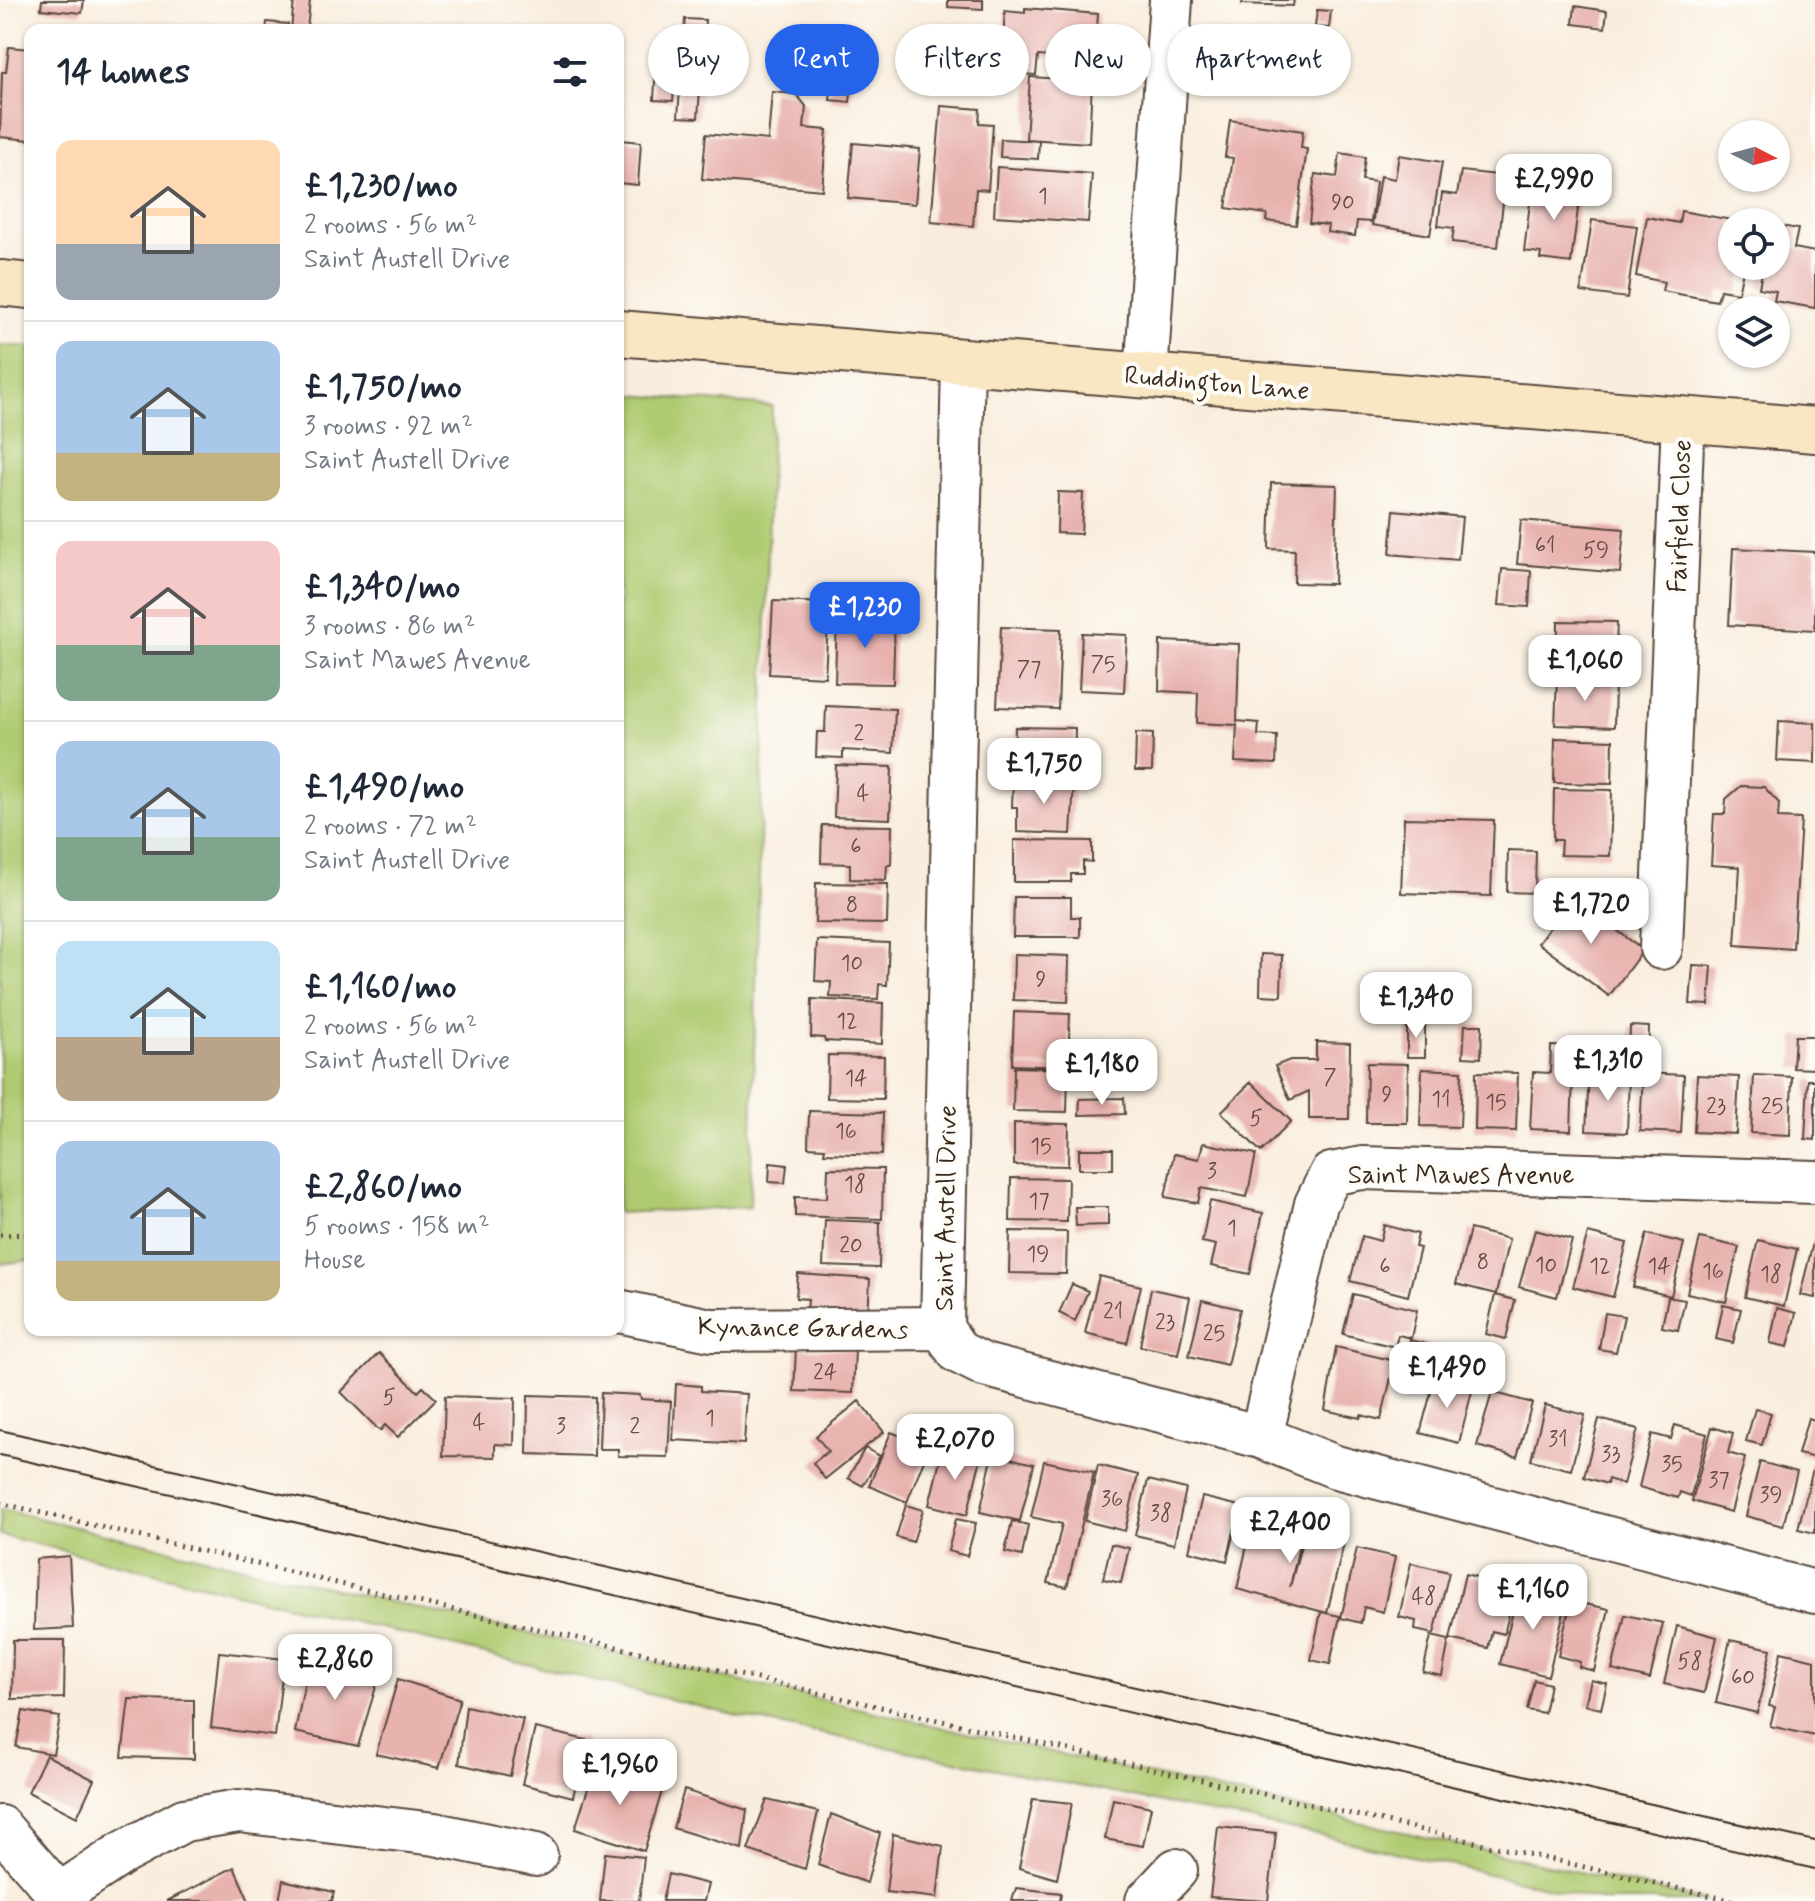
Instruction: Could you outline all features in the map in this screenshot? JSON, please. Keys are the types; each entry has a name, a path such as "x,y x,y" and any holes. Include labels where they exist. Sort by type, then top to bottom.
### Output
{"main road":[{"path":"0,283 24,285"},
{"name":"Ruddington Lane","path":"624,333 1815,430"}],"street":[{"path":"1146,376 1171,0"},
{"name":"Saint Austell Drive","path":"963,361 942,1328 958,1352 984,1365 1261,1437 1336,1467 1815,1592"},
{"name":"Fairfield Close","path":"1661,948 1683,419"},
{"name":"Saint Mawes Avenue","path":"1261,1437 1316,1204 1331,1174 1362,1168 1815,1182"},
{"name":"Kynance Gardens","path":"624,1312 711,1330 942,1328"},
{"path":"0,1827 57,1898 121,1854 184,1820 239,1811 435,1834 536,1855"},
{"path":"1147,1901 1176,1870"}],"path":[{"path":"0,1235 24,1234"},
{"path":"0,1503 398,1598 1734,1901"}],"green space":[{"path":"0,345 24,347 24,1261 0,1264"},
{"path":"624,394 772,406 750,1207 624,1213"},
{"path":"0,1509 365,1596 1706,1901 1605,1901 1325,1836 754,1720 0,1535"}],"building":[{"path":"42,0 84,0 82,13 41,9"},
{"path":"294,0 310,0 308,24 292,24"},
{"path":"948,0 983,0 983,9 948,7"},
{"path":"1243,0 1294,0 1293,6 1242,4"},
{"path":"1575,6 1607,11 1605,28 1573,24"},
{"path":"1025,8 1098,14 1097,24 1045,24 1045,56 1038,56 1036,75 1029,75 1029,24 1004,24 1005,11 1025,13"},
{"path":"1317,10 1331,11 1329,24 1315,24"},
{"path":"685,19 705,20 705,24 685,24"},
{"path":"9,47 24,48 24,139 0,137 2,72 6,72"},
{"path":"1030,77 1045,78 1045,96 1091,96 1089,143 1026,139"},
{"path":"654,96 673,96 673,101 654,100"},
{"path":"680,96 700,96 698,118 678,117"},
{"path":"772,96 798,96 806,106 804,128 827,130 822,190 702,179 706,134 768,140"},
{"path":"830,96 851,96 850,102 830,100"},
{"path":"941,106 980,109 979,123 993,124 988,190 976,189 973,226 931,222"},
{"path":"1230,120 1303,131 1301,148 1307,149 1296,225 1266,221 1267,214 1226,208 1233,158 1225,157"},
{"path":"1001,139 1039,141 1038,159 1000,157"},
{"path":"624,140 641,142 638,185 624,184"},
{"path":"853,143 920,149 915,204 848,198"},
{"path":"1340,153 1365,157 1362,180 1376,182 1371,222 1357,221 1355,236 1327,232 1328,225 1309,223 1315,174 1337,177"},
{"path":"1399,155 1442,162 1430,235 1372,225 1380,176 1395,179"},
{"path":"997,167 1092,174 1088,222 994,216"},
{"path":"1461,171 1506,176 1498,247 1452,242 1454,228 1438,226 1442,193 1457,195"},
{"path":"1555,175 1578,178 1575,200 1579,201 1571,263 1540,259 1541,253 1524,251 1531,195 1552,198"},
{"path":"1681,211 1718,218 1718,280 1741,280 1738,293 1720,290 1717,301 1662,291 1664,282 1636,276 1647,217 1679,223"},
{"path":"1592,220 1637,226 1627,298 1581,292"},
{"path":"1790,228 1798,229 1794,248 1815,252 1815,308 1790,304 1790,296 1775,296 1776,291 1759,288 1760,280 1790,280"},
{"path":"1271,483 1337,485 1334,584 1294,583 1295,550 1269,549"},
{"path":"1058,492 1083,493 1081,534 1057,533"},
{"path":"1394,510 1462,517 1458,560 1390,554"},
{"path":"1521,520 1624,529 1620,573 1517,564"},
{"path":"1733,548 1815,552 1815,630 1729,625"},
{"path":"1502,569 1531,571 1529,607 1499,605"},
{"path":"773,601 829,603 825,677 769,674"},
{"path":"837,615 895,616 893,684 835,683"},
{"path":"1558,621 1617,622 1615,667 1557,666"},
{"path":"1001,627 1061,629 1058,709 997,707"},
{"path":"1082,633 1127,635 1124,692 1079,690"},
{"path":"1160,641 1239,644 1237,721 1259,723 1258,735 1277,736 1276,764 1235,762 1237,725 1197,723 1198,693 1159,691"},
{"path":"1557,678 1615,680 1614,727 1555,725"},
{"path":"826,706 895,709 893,753 843,750 843,758 816,757 817,732 825,732"},
{"path":"1779,721 1815,723 1815,763 1777,761"},
{"path":"1015,727 1075,728 1074,771 1014,770"},
{"path":"1136,733 1153,734 1152,771 1135,771"},
{"path":"1555,738 1613,740 1612,784 1554,783"},
{"path":"836,765 892,767 890,819 834,817"},
{"path":"1013,780 1074,782 1071,834 1017,832 1017,807 1012,807"},
{"path":"1741,786 1764,787 1779,803 1778,818 1801,819 1793,949 1735,945 1740,867 1711,865 1714,814 1725,814 1726,799"},
{"path":"1554,789 1612,790 1610,856 1560,855 1561,840 1553,840"},
{"path":"1404,818 1494,820 1491,896 1401,893"},
{"path":"822,825 892,826 891,865 887,865 886,880 850,879 850,864 821,863"},
{"path":"1014,840 1092,841 1092,862 1083,861 1083,874 1071,874 1071,882 1014,882"},
{"path":"1508,850 1536,851 1535,893 1507,892"},
{"path":"816,883 888,884 887,924 815,923"},
{"path":"1014,897 1071,897 1071,917 1080,917 1080,937 1013,937"},
{"path":"1573,897 1643,950 1609,996 1538,943"},
{"path":"817,940 889,943 887,985 879,984 878,999 830,997 831,982 815,981"},
{"path":"1014,954 1069,956 1068,1002 1013,1000"},
{"path":"1261,954 1282,955 1281,996 1260,995"},
{"path":"1693,965 1712,966 1709,1005 1690,1004"},
{"path":"812,999 883,1003 882,1044 825,1041 824,1038 811,1037"},
{"path":"1014,1012 1070,1014 1068,1067 1012,1065"},
{"path":"1425,1022 1425,1057 1407,1057 1407,1023"},
{"path":"1465,1025 1482,1025 1481,1058 1463,1057"},
{"path":"1630,1026 1649,1027 1648,1060 1629,1060"},
{"path":"1795,1036 1814,1036 1813,1069 1793,1068"},
{"path":"1316,1042 1350,1043 1349,1119 1309,1119 1309,1091 1290,1100 1275,1066 1290,1060 1316,1060"},
{"path":"1551,1046 1574,1047 1571,1131 1530,1129 1533,1072 1550,1073"},
{"path":"828,1055 884,1056 883,1099 827,1098"},
{"path":"1367,1063 1408,1064 1407,1123 1366,1123"},
{"path":"1014,1067 1068,1069 1067,1112 1013,1111"},
{"path":"1422,1069 1462,1071 1460,1127 1420,1126"},
{"path":"1476,1072 1518,1073 1516,1131 1475,1130"},
{"path":"1589,1073 1629,1075 1627,1133 1586,1131"},
{"path":"1643,1073 1684,1075 1681,1133 1640,1131"},
{"path":"1697,1075 1739,1077 1736,1134 1694,1132"},
{"path":"1754,1075 1792,1077 1790,1135 1751,1133"},
{"path":"1808,1080 1815,1080 1815,1140 1805,1139"},
{"path":"1251,1082 1291,1121 1261,1152 1221,1112"},
{"path":"1124,1098 1125,1114 1079,1115 1080,1099"},
{"path":"809,1111 883,1113 882,1155 824,1153 825,1148 808,1147"},
{"path":"1014,1123 1069,1124 1068,1166 1014,1165"},
{"path":"1203,1143 1256,1154 1247,1197 1201,1188 1198,1203 1165,1197 1174,1154 1199,1159"},
{"path":"1079,1149 1113,1149 1113,1169 1079,1169"},
{"path":"770,1163 787,1165 785,1183 769,1182"},
{"path":"828,1168 883,1169 882,1219 795,1216 795,1197 827,1198"},
{"path":"1011,1178 1068,1179 1067,1222 1010,1221"},
{"path":"1210,1201 1263,1213 1250,1274 1211,1266 1216,1245 1202,1242"},
{"path":"1075,1207 1108,1207 1108,1225 1076,1226"},
{"path":"825,1220 880,1222 879,1268 823,1266"},
{"path":"1384,1225 1418,1234 1415,1247 1420,1248 1408,1296 1350,1281 1362,1236 1380,1241"},
{"path":"1470,1229 1509,1239 1496,1294 1456,1284"},
{"path":"1535,1230 1572,1240 1557,1297 1519,1287"},
{"path":"1010,1231 1067,1232 1066,1274 1009,1273"},
{"path":"1588,1233 1627,1243 1613,1297 1573,1287"},
{"path":"1647,1234 1684,1243 1671,1296 1633,1287"},
{"path":"1700,1238 1739,1247 1726,1302 1687,1293"},
{"path":"1815,1239 1815,1298 1800,1295"},
{"path":"1758,1240 1797,1249 1784,1306 1745,1297"},
{"path":"798,1274 870,1279 868,1318 807,1314 808,1299 796,1298"},
{"path":"1099,1276 1141,1286 1127,1343 1085,1333"},
{"path":"1072,1284 1088,1291 1075,1321 1059,1313"},
{"path":"1151,1289 1190,1297 1178,1354 1140,1346"},
{"path":"1353,1294 1417,1310 1411,1338 1398,1335 1395,1347 1343,1334"},
{"path":"1495,1295 1515,1300 1506,1339 1486,1334"},
{"path":"1668,1297 1685,1300 1678,1330 1662,1327"},
{"path":"1202,1300 1240,1309 1227,1365 1189,1356"},
{"path":"1723,1305 1741,1309 1733,1343 1716,1339"},
{"path":"1777,1308 1796,1313 1788,1347 1770,1343"},
{"path":"1605,1313 1624,1316 1616,1352 1599,1349"},
{"path":"1410,1340 1439,1347 1435,1366 1406,1360"},
{"path":"1336,1347 1395,1361 1381,1420 1325,1410"},
{"path":"796,1348 855,1350 853,1393 794,1391"},
{"path":"379,1353 418,1392 423,1387 436,1399 398,1437 385,1425 380,1431 341,1392"},
{"path":"1435,1378 1473,1387 1459,1443 1420,1433"},
{"path":"676,1384 701,1386 701,1391 747,1394 744,1444 673,1440"},
{"path":"1492,1392 1532,1403 1517,1457 1477,1446"},
{"path":"601,1393 640,1395 641,1399 671,1401 668,1457 618,1456 618,1449 599,1449"},
{"path":"528,1395 595,1397 594,1456 527,1454"},
{"path":"445,1396 515,1398 514,1445 495,1444 495,1457 443,1456"},
{"path":"859,1401 884,1432 825,1479 813,1463 828,1451 816,1436"},
{"path":"1545,1405 1585,1415 1571,1470 1531,1460"},
{"path":"1755,1409 1771,1413 1762,1445 1746,1441"},
{"path":"1808,1418 1815,1420 1815,1458 1798,1454"},
{"path":"1599,1419 1638,1429 1623,1484 1608,1479 1607,1484 1584,1477"},
{"path":"1675,1425 1707,1434 1691,1496 1680,1492 1678,1498 1639,1487 1652,1434 1671,1439"},
{"path":"1712,1427 1733,1433 1728,1453 1745,1458 1731,1512 1692,1501"},
{"path":"891,1432 929,1447 907,1502 869,1486"},
{"path":"865,1448 880,1456 863,1486 848,1478"},
{"path":"943,1448 981,1458 967,1515 929,1505"},
{"path":"993,1454 1034,1464 1020,1521 980,1512"},
{"path":"1044,1461 1094,1472 1067,1587 1048,1583 1062,1524 1031,1517"},
{"path":"1760,1462 1797,1472 1783,1526 1746,1516"},
{"path":"1098,1465 1138,1475 1125,1531 1085,1521"},
{"path":"1815,1465 1815,1533 1798,1529"},
{"path":"1148,1480 1186,1489 1174,1544 1135,1535"},
{"path":"1202,1497 1240,1506 1227,1561 1189,1551"},
{"path":"906,1505 923,1510 913,1542 896,1537"},
{"path":"1254,1516 1293,1525 1292,1529 1302,1532 1290,1587 1304,1534 1344,1543 1327,1613 1237,1589"},
{"path":"956,1519 976,1523 967,1556 948,1551"},
{"path":"1012,1521 1028,1525 1022,1556 1005,1552"},
{"path":"1111,1544 1129,1548 1121,1583 1103,1579"},
{"path":"1357,1548 1395,1557 1383,1612 1364,1607 1361,1623 1341,1618"},
{"path":"69,1556 73,1628 34,1630 36,1559"},
{"path":"1411,1563 1449,1572 1434,1634 1415,1630 1416,1621 1399,1617"},
{"path":"1465,1574 1516,1587 1504,1634 1492,1631 1488,1648 1450,1639"},
{"path":"1519,1587 1556,1596 1555,1602 1566,1604 1548,1676 1500,1664"},
{"path":"1571,1601 1609,1609 1594,1671 1579,1667 1580,1662 1558,1656"},
{"path":"1321,1612 1340,1616 1330,1664 1311,1660"},
{"path":"1625,1615 1663,1623 1650,1679 1612,1670"},
{"path":"1677,1626 1717,1637 1704,1693 1664,1684"},
{"path":"1431,1636 1449,1640 1442,1676 1423,1672"},
{"path":"13,1640 65,1640 64,1698 12,1699"},
{"path":"1730,1640 1771,1649 1757,1713 1716,1703"},
{"path":"219,1652 284,1659 275,1736 211,1728"},
{"path":"1781,1652 1815,1660 1815,1736 1770,1726 1775,1707 1769,1706"},
{"path":"310,1656 379,1677 358,1746 295,1732"},
{"path":"398,1679 460,1699 439,1768 376,1754"},
{"path":"1534,1680 1550,1684 1544,1713 1527,1710"},
{"path":"1591,1680 1607,1684 1601,1709 1585,1705"},
{"path":"129,1699 194,1700 194,1759 122,1757"},
{"path":"466,1706 523,1719 510,1776 459,1764"},
{"path":"23,1711 60,1717 53,1754 16,1747"},
{"path":"535,1728 586,1740 573,1797 522,1784"},
{"path":"46,1755 94,1780 77,1817 28,1792"},
{"path":"595,1767 665,1781 644,1851 575,1829"},
{"path":"684,1790 747,1810 742,1849 673,1828"},
{"path":"1033,1799 1072,1803 1057,1879 1019,1868"},
{"path":"1113,1799 1151,1807 1143,1846 1105,1839"},
{"path":"767,1800 818,1812 805,1869 748,1850"},
{"path":"831,1814 880,1833 867,1883 818,1865"},
{"path":"1218,1827 1276,1833 1268,1901 1210,1897"},
{"path":"893,1834 943,1846 937,1898 886,1892"},
{"path":"605,1853 644,1857 639,1901 600,1901"},
{"path":"234,1867 249,1901 167,1901"},
{"path":"668,1874 708,1884 704,1901 662,1901"},
{"path":"283,1880 334,1892 332,1901 279,1901"},
{"path":"1016,1888 1061,1893 1060,1901 1012,1901"}],"tram line":[{"path":"0,1430 1815,1841"},
{"path":"0,1455 1815,1869"}]}
